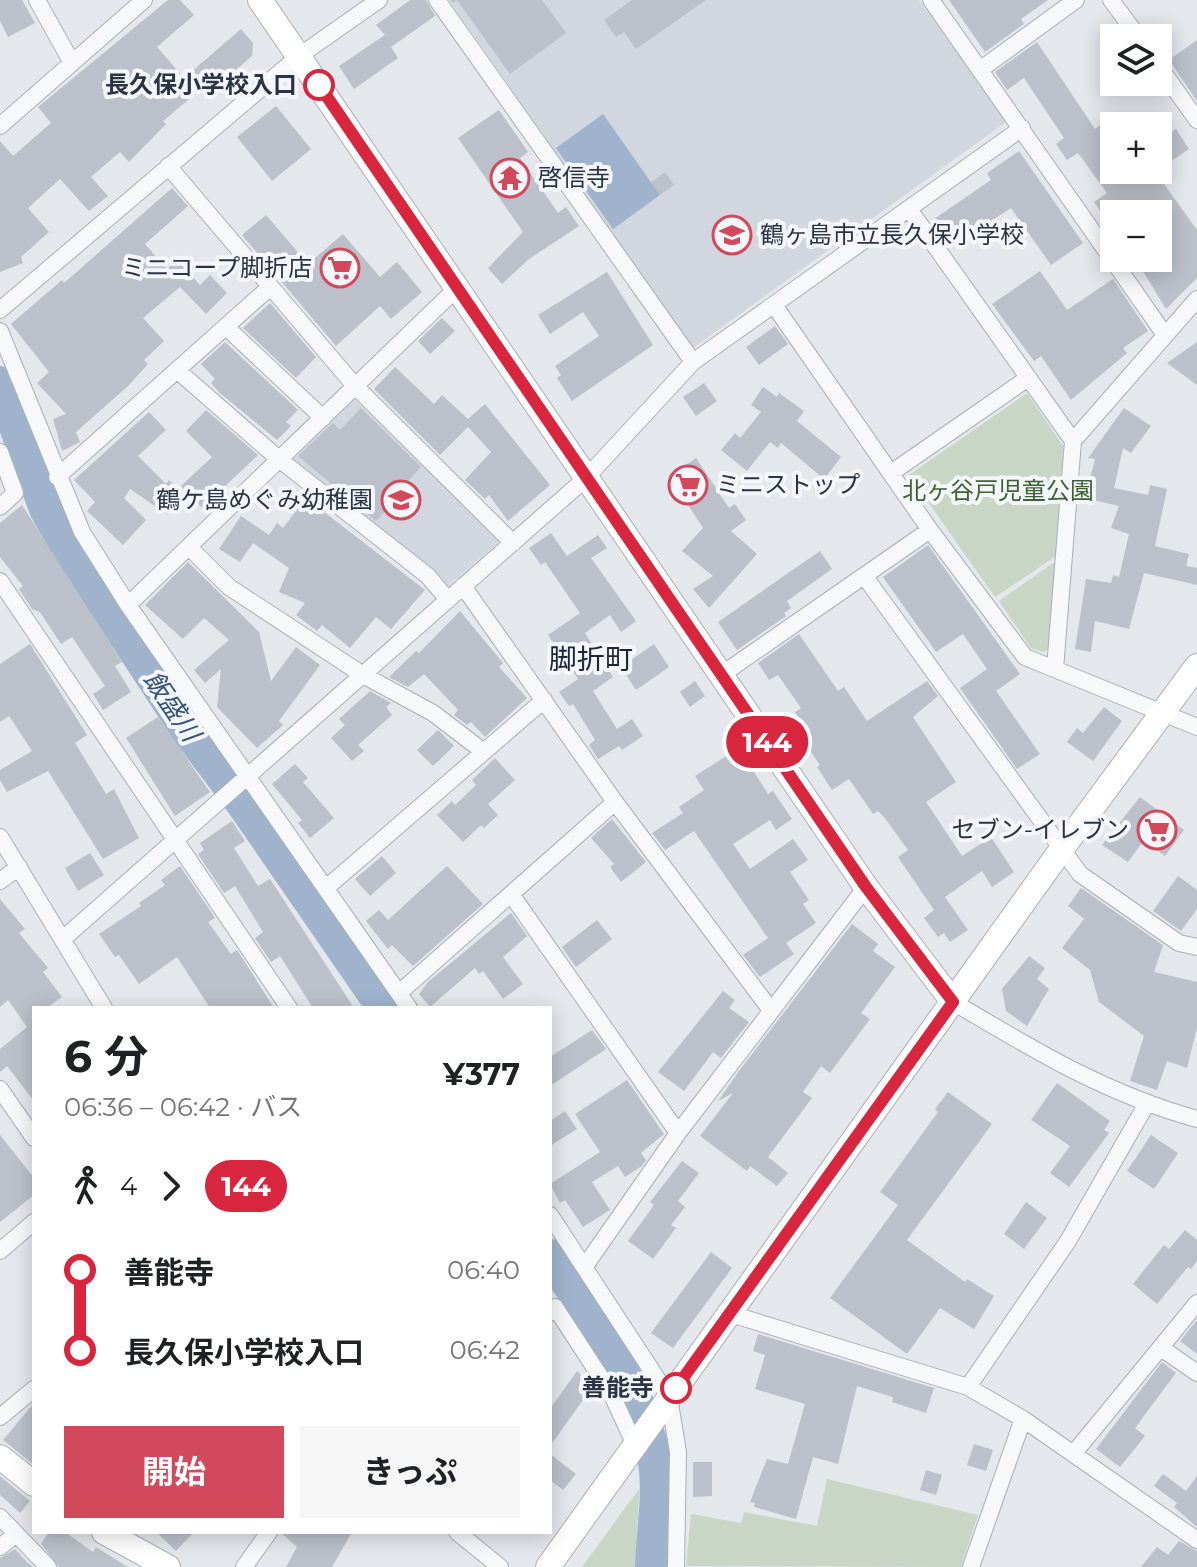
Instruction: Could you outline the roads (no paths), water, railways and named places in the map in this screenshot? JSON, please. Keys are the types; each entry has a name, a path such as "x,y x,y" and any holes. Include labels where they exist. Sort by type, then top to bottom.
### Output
{"street":[{"path":"37,0 72,63"},
{"path":"0,126 144,0"},
{"path":"260,0 866,887 953,1002 1064,1068 1146,1105 1197,1119"},
{"path":"0,310 299,56 379,0"},
{"path":"437,0 693,362"},
{"path":"931,0 1165,335"},
{"path":"981,69 1076,0"},
{"path":"1111,0 1129,24"},
{"path":"1172,85 1197,120"},
{"path":"64,938 585,479 693,362 1022,128"},
{"path":"168,166 355,386 513,543"},
{"path":"909,209 1073,441"},
{"path":"57,477 269,288"},
{"path":"128,605 457,288"},
{"path":"1055,669 1073,441 1197,299"},
{"path":"774,305 930,530 1025,657 1197,727"},
{"path":"226,327 323,418"},
{"path":"0,331 82,532 128,605 408,1006"},
{"path":"178,371 280,460 428,576 448,600"},
{"path":"891,473 1028,378"},
{"path":"0,452 15,493 0,507"},
{"path":"721,675 930,530"},
{"path":"189,547 229,587 363,675 433,713 484,752"},
{"path":"865,577 1080,874 1179,943 1197,947"},
{"path":"0,581 288,1006"},
{"path":"463,586 615,802 770,1009"},
{"path":"548,1567 1061,850 1197,666"},
{"path":"326,888 544,700"},
{"path":"399,993 615,802"},
{"path":"0,837 103,1006"},
{"path":"0,881 19,867"},
{"path":"585,1266 678,1133 866,887"},
{"path":"511,894 678,1133"},
{"path":"0,1089 32,1135"},
{"path":"968,1387 1068,1241 1146,1105"},
{"path":"552,1218 669,1397 678,1452 676,1567"},
{"path":"0,1251 32,1224"},
{"path":"1074,1453 1197,1303"},
{"path":"552,1311 555,1307 611,1393 635,1445"},
{"path":"731,1314 968,1387 1074,1453 1197,1540"},
{"path":"1161,1348 1197,1373"},
{"path":"0,1417 32,1391"},
{"path":"971,1567 1023,1419"},
{"path":"0,1457 32,1482"},
{"path":"0,1517 48,1567"},
{"path":"108,1534 168,1567"},
{"path":"244,1567 268,1534"},
{"path":"459,1534 500,1567"},
{"path":"0,1547 15,1535"}],"water":[{"path":"603,114 660,195 613,229 556,148"}],"waterway":[{"name":"飯盛川","path":"0,383 46,509 71,553 188,731 244,805 383,1006"},
{"name":"飯盛川","path":"552,1259 613,1354 639,1407 655,1463 657,1487 652,1567"}],"place":[{"name":"長久保小学校入口","path":"319,85"},
{"name":"啓信寺","path":"510,178"},
{"name":"鶴ヶ島市立長久保小学校","path":"732,235"},
{"name":"ミニコープ脚折店","path":"340,268"},
{"name":"ミニストップ","path":"688,485"},
{"name":"鶴ケ島めぐみ幼稚園","path":"401,500"},
{"name":"セブン-イレブン","path":"1157,830"},
{"name":"善能寺","path":"676,1388"}],"district":[{"name":"脚折町","path":"591,659"}],"park label":[{"name":"北ヶ谷戸児童公園","path":"998,491"}]}
